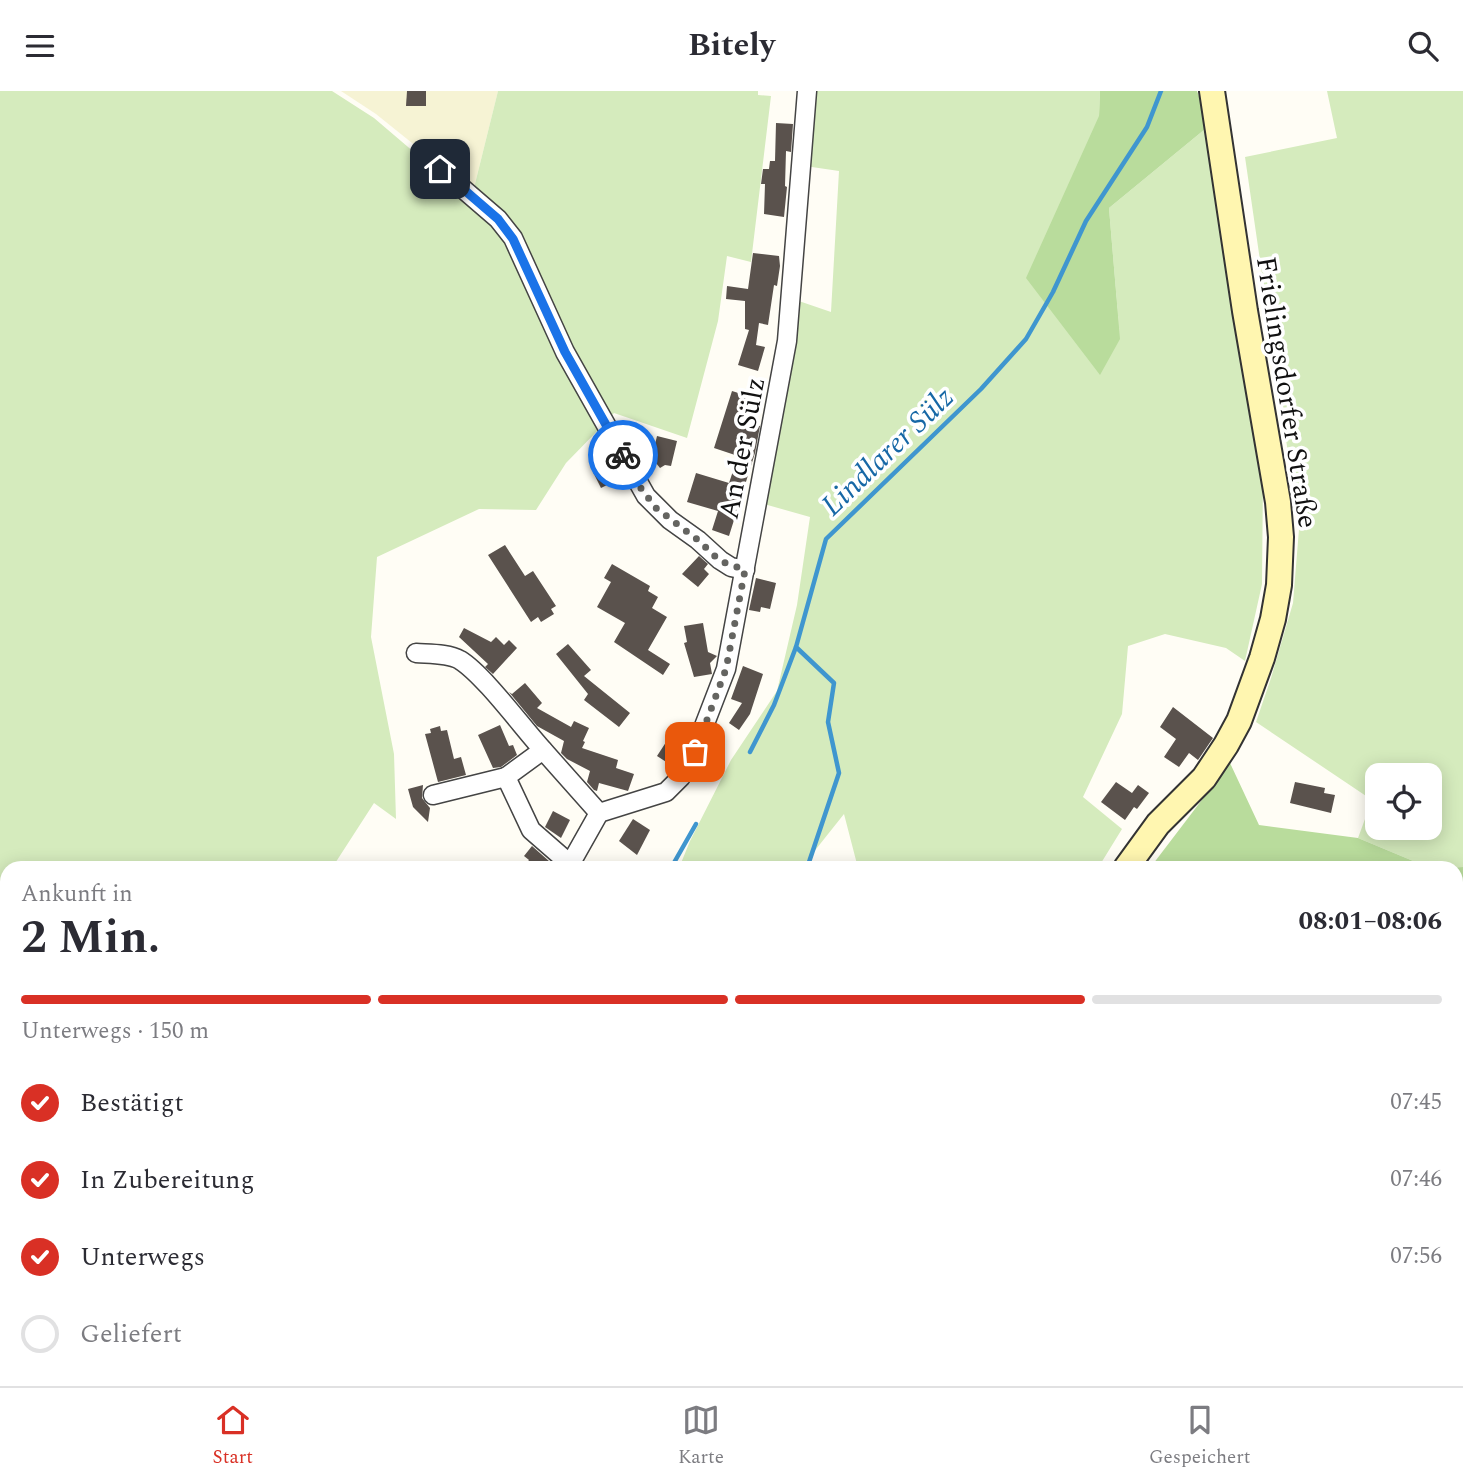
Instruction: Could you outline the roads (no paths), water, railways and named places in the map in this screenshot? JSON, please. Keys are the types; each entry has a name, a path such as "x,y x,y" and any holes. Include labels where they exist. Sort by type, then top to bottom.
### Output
{"main road":[{"name":"Frielingsdorfer Straße","path":"1131,861 1158,824 1204,778 1239,721 1262,658 1279,585 1278,502 1212,91"}],"street":[{"name":"An der Sülz","path":"599,813 666,792 681,777 695,752 726,669 787,341 807,91"},
{"path":"426,157 498,219 513,239 565,352 646,496 663,514 698,540 720,561 745,570"},
{"path":"416,653 453,657 461,661 599,813 572,861"},
{"path":"433,795 506,776 543,750"},
{"path":"506,776 531,830 564,861"}],"waterway":[{"name":"Lindlarer Sülz","path":"809,861 839,773 828,722 834,683 796,647 826,539 981,389 1026,339 1053,292 1086,221 1147,127 1161,91"},
{"path":"750,752 774,705 796,647"},
{"path":"675,861 696,824"}]}
